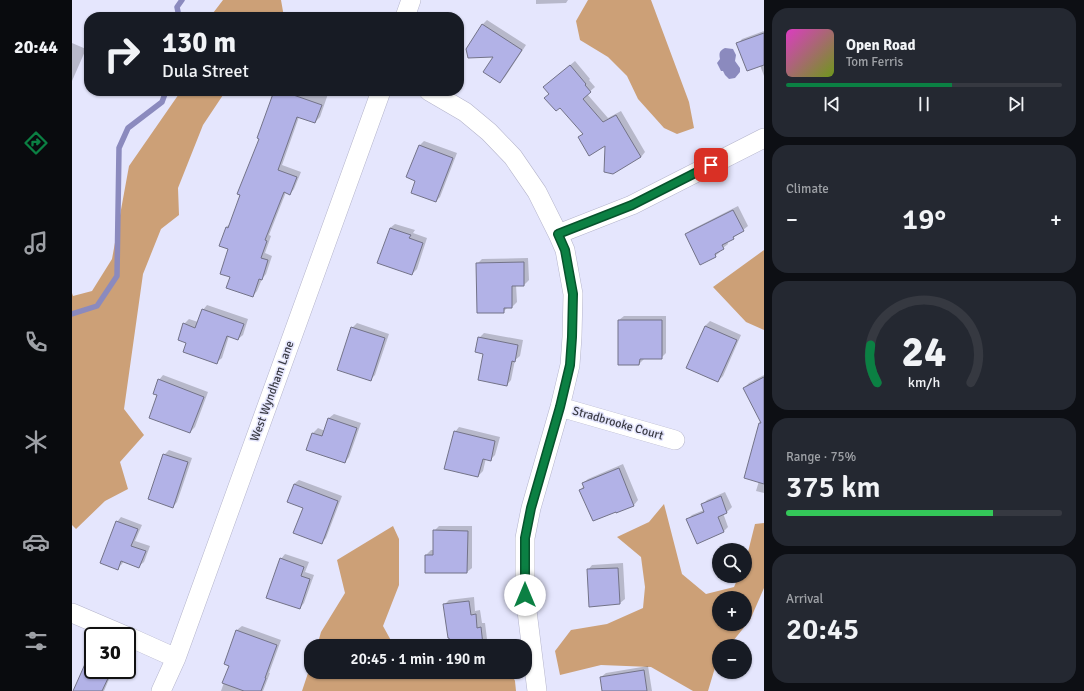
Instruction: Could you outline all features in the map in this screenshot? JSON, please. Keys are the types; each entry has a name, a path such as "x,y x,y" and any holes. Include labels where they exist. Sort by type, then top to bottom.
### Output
{"street":[{"path":"407,12 411,0"},
{"name":"West Wyndham Lane","path":"161,691 176,658 379,96"},
{"path":"437,96 464,112 489,132 513,157 537,192 558,234 565,250 573,294 570,365 560,407 532,502 525,538 525,595 537,691"},
{"path":"558,234 632,205 764,138"},
{"name":"Stradbrooke Court","path":"560,407 675,440"},
{"path":"72,612 106,627"},
{"path":"136,640 176,658"}],"shaded area":[{"path":"223,0 281,0 283,12 214,12"},
{"path":"588,0 651,0 689,102 694,128 677,134 664,128 638,99 627,76 608,57 580,40 576,21"},
{"path":"178,96 222,96 203,125 178,188 179,215 161,229 143,274 124,409 144,435 120,462 128,489 105,501 76,529 72,525 72,293 73,296 92,291 112,259 129,166"},
{"path":"764,250 764,330 746,322 713,287"},
{"path":"664,504 682,574 706,594 712,592 712,631 741,631 735,639 712,639 712,678 708,691 693,691 651,667 601,665 560,675 555,651 571,630 607,624 643,608 645,587 641,557 617,537 649,522"},
{"path":"764,523 764,588 752,615 752,591 718,591 734,587 736,583 752,583 752,543 750,543 755,524"},
{"path":"393,526 399,539 399,585 383,626 390,639 319,639 321,632 345,593 337,560"},
{"path":"306,679 514,679 516,691 302,691"}],"water":[{"path":"725,48 733,49 736,55 735,61 740,68 740,72 735,78 729,79 723,71 721,71 717,63 720,59 720,52"}],"building":[{"path":"482,24 522,50 500,83 483,72 493,57 468,58 466,49"},
{"path":"764,33 764,65 747,71 736,43"},
{"path":"570,65 591,92 583,99 603,122 616,115 641,157 613,174 604,172 605,146 589,156 578,137 583,134 560,108 556,111 544,98 549,94 543,87"},
{"path":"272,96 296,96 322,105 315,123 297,117 278,170 297,177 290,195 284,192 265,240 267,241 261,258 268,260 262,280 259,279 253,297 226,288 230,277 220,274 228,249 219,246 226,227 228,228 240,195 237,194 259,139 257,138"},
{"path":"419,145 453,158 436,202 411,193 415,181 406,177"},
{"path":"733,210 744,231 733,237 734,239 722,245 724,249 715,254 716,257 700,265 685,234"},
{"path":"390,228 411,235 409,238 423,243 412,275 377,263"},
{"path":"524,262 524,286 512,286 512,308 504,308 504,313 477,313 476,263"},
{"path":"202,309 244,324 238,340 227,336 217,364 183,352 186,343 178,340 183,323 195,328"},
{"path":"618,320 662,320 662,359 640,359 639,365 618,365"},
{"path":"705,326 737,340 718,382 686,368"},
{"path":"351,327 385,338 371,381 337,370"},
{"path":"478,337 518,345 515,362 512,361 507,386 478,380 483,354 475,352"},
{"path":"764,377 764,484 744,478 759,423 761,423 743,388"},
{"path":"158,379 204,397 190,433 149,418 157,395 153,394"},
{"path":"328,418 357,428 345,463 306,450 312,433 322,436"},
{"path":"454,431 495,441 491,461 483,459 478,477 444,469"},
{"path":"163,454 188,462 173,508 148,499"},
{"path":"619,468 634,506 593,521 579,490 584,488 582,483"},
{"path":"294,484 338,501 322,544 293,533 303,508 287,502"},
{"path":"721,496 727,513 718,517 724,532 697,544 686,519 704,512 701,504"},
{"path":"116,521 138,529 131,546 146,551 139,568 121,561 118,570 100,563"},
{"path":"433,530 468,531 467,573 425,573 425,555 433,555"},
{"path":"280,558 304,567 301,576 310,579 300,609 266,598"},
{"path":"618,568 620,604 589,607 587,569"},
{"path":"469,601 471,615 476,614 477,628 481,627 482,639 448,638 443,604"},
{"path":"236,630 277,645 261,691 244,691 222,683 229,666 224,664"},
{"path":"84,666 84,679 108,679 102,691 73,691"},
{"path":"644,670 647,691 602,691 600,677"}],"waterway":[{"path":"178,12 177,7 182,0"},
{"path":"72,314 97,306 117,276 119,148 128,128 162,102 164,96"}],"route":[{"path":"525,595 525,538 539,476 564,393 570,365 573,294 565,250 558,234 632,205 711,165"}]}
